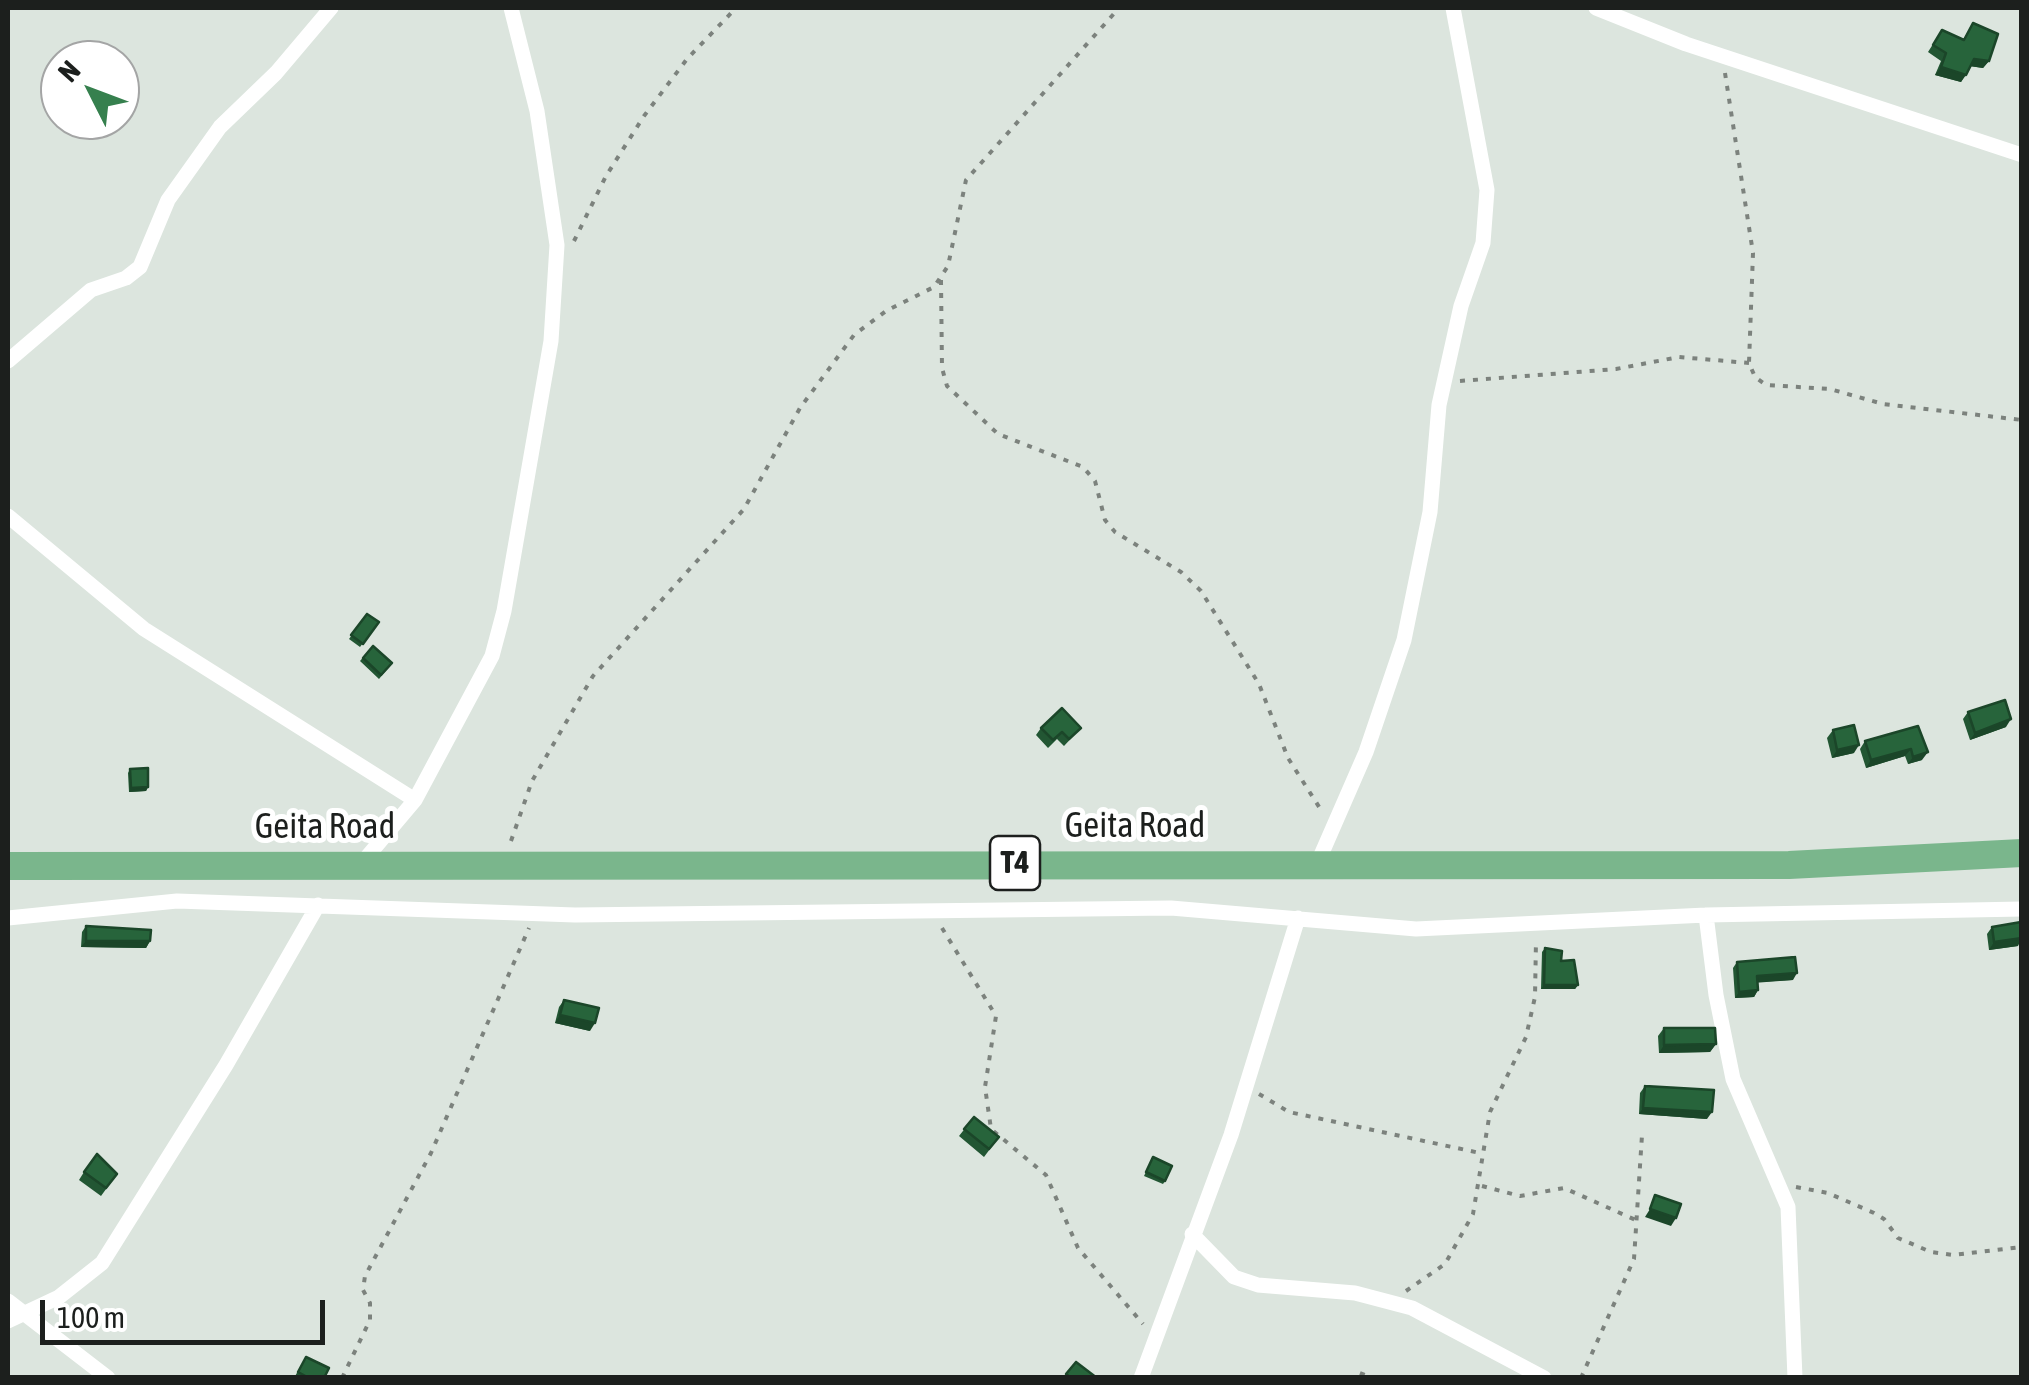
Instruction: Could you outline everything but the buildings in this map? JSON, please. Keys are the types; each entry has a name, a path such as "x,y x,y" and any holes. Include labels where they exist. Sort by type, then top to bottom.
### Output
{"highway":[{"name":"Geita Road","path":"8,866 1318,862 1789,865 2022,853"}],"street":[{"path":"8,361 91,290 126,278 140,267 168,200 220,127 276,73 331,8"},
{"path":"361,864 415,800 492,656 551,341 557,245 536,111 511,8"},
{"path":"1318,862 1366,752 1404,640 1430,512 1444,382 1461,306 1483,243 1487,190 1453,8"},
{"path":"1596,8 1723,56 2022,155"},
{"path":"8,516 144,629 415,800"},
{"path":"8,918 177,901 535,912 1171,908 1416,929 2022,908"},
{"path":"14,1317 60,1297 102,1263 226,1065 318,906"},
{"path":"1706,916 1733,1079 1788,1206 1795,1378"},
{"path":"1141,1378 1246,1086 1298,918"},
{"path":"1192,1234 1219,1265 1246,1281 1393,1302 1544,1378"},
{"path":"8,1301 14,1317"},
{"path":"14,1317 43,1325 108,1378"}],"path":[{"path":"572,248 606,176 644,116 688,59 736,8"},
{"path":"504,864 532,781 593,676 744,510 800,408 854,335 886,311 934,287 948,266 966,180 1118,8"},
{"path":"1723,56 1753,253 1748,363 1755,377 1766,384 1830,389 1883,404 2022,420"},
{"path":"941,278 942,368 947,386 998,434 1083,467 1095,481 1105,520 1114,532 1180,572 1200,591 1260,684 1304,789 1333,826"},
{"path":"1444,382 1616,369 1679,357 1748,363"},
{"path":"926,910 954,945 996,1016 986,1087 991,1130 1046,1176 1078,1248 1155,1336"},
{"path":"342,1378 370,1320 370,1304 363,1290 365,1276 453,1106 535,912"},
{"path":"1393,1302 1457,1250 1481,1185 1490,1112 1512,1072 1529,1024 1537,970 1533,926"},
{"path":"1246,1086 1290,1112 1482,1153"},
{"path":"1582,1378 1634,1260 1642,1134"},
{"path":"1777,1184 1828,1192 1884,1218 1898,1238 1931,1252 1953,1255 2022,1247"},
{"path":"1481,1185 1520,1196 1564,1188 1638,1221"},
{"path":"1360,1373 1373,1378"}]}
